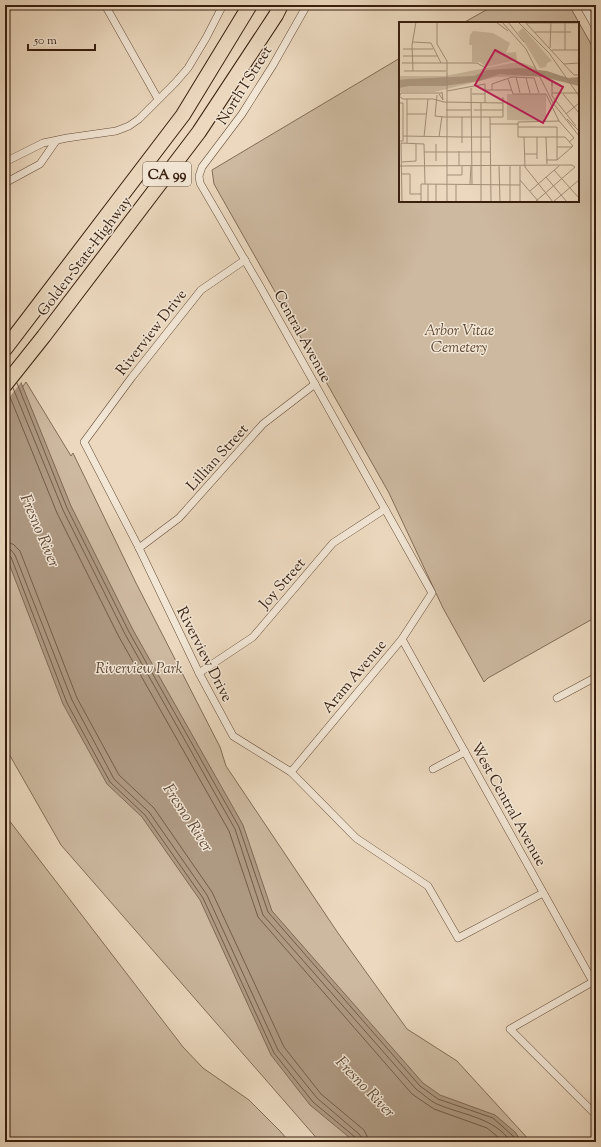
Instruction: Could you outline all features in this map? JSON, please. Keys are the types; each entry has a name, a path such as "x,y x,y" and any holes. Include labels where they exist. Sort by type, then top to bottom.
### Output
{"highway":[{"name":"Golden State Highway","path":"5,349 183,115 250,5"},
{"name":"Golden State Highway","path":"5,385 199,132 276,15 281,5"}],"street":[{"path":"105,5 158,100"},
{"path":"5,162 43,143 116,130 129,126 139,119 188,68 223,5"},
{"name":"North I Street","path":"200,176 202,168 246,108 273,65 306,5"},
{"path":"583,5 596,28"},
{"path":"5,183 40,164 56,140"},
{"name":"Central Avenue","path":"200,176 203,190 245,260 385,509"},
{"name":"Riverview Drive","path":"245,260 201,290 132,377 84,442 139,548 199,673 233,736 290,772 356,838 428,886 458,938 543,893"},
{"name":"Lillian Street","path":"139,548 179,518 263,424 315,384"},
{"name":"Aram Avenue","path":"290,772 402,639 432,593 385,509"},
{"name":"Joy Street","path":"199,673 253,637 333,543 385,509"},
{"name":"West Central Avenue","path":"402,639 543,893 594,981"},
{"path":"557,698 596,677"},
{"path":"433,769 465,752"},
{"path":"594,981 510,1029 596,1115"}],"green space":[{"name":"Arbor Vitae Cemetery","path":"495,5 569,5 579,22 465,22"},
{"name":"Arbor Vitae Cemetery","path":"579,23 596,53 596,617 488,678 484,682 443,608 389,493 214,184 212,170 399,59 399,202 579,202"},
{"name":"Riverview Park","path":"26,382 71,456 73,453 136,583 220,747 226,766 338,933 407,1029 457,1061 531,1142 320,1142 61,845 5,747 5,412"},
{"path":"5,815 183,1047 203,1068 249,1100 280,1131 288,1142 5,1142"}],"water":[{"name":"Fresno River","path":"5,343 71,506 133,630 243,825 272,911 423,1083 440,1095 495,1115 515,1132 522,1142 355,1142 310,1105 271,1055 200,900 142,817 107,784 63,704 5,553"}],"pier":[{"path":"5,341 22,381 5,403"}]}
